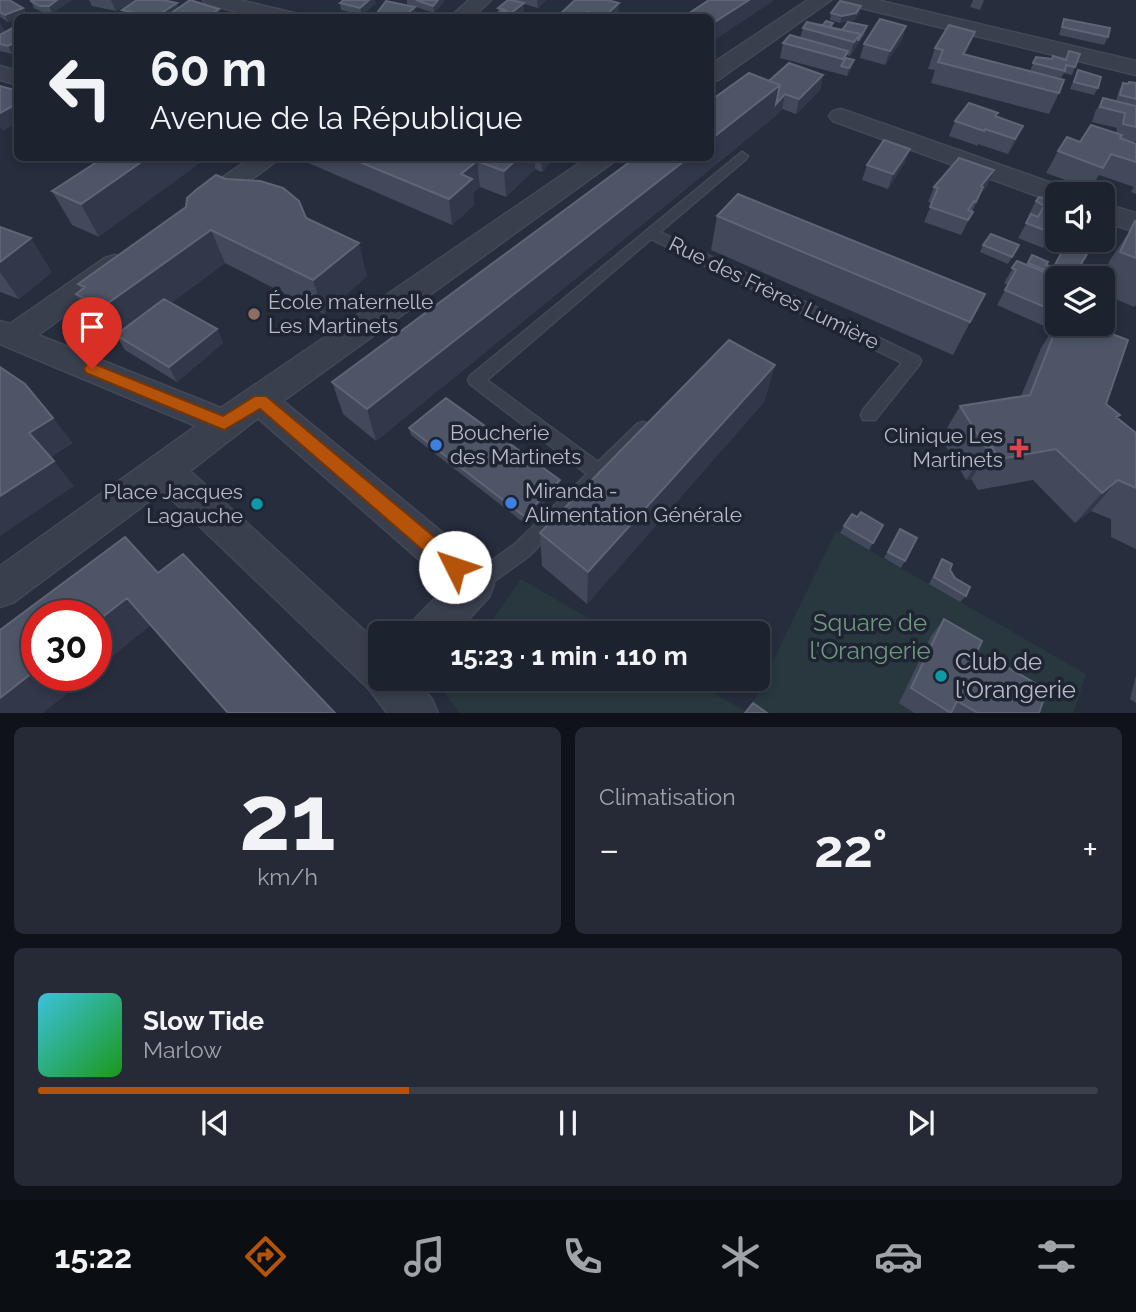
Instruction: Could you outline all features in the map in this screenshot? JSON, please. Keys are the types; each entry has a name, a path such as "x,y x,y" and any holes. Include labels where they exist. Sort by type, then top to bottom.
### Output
{"street":[{"path":"213,0 274,14"},
{"path":"464,14 481,0"},
{"path":"714,72 821,0"},
{"path":"852,0 1136,68"},
{"path":"841,116 1045,190"},
{"path":"0,589 165,470 224,423 599,161"},
{"path":"185,215 259,164"},
{"path":"1115,216 1136,223"},
{"path":"6,334 126,257"},
{"path":"6,334 224,423"},
{"path":"260,400 475,584 440,621"},
{"path":"165,470 368,662"},
{"path":"397,691 417,713"}],"lane":[{"path":"650,233 742,156"},
{"name":"Rue des Frères Lumière","path":"598,472 476,380 650,233 914,361 869,415"},
{"path":"475,584 522,550 655,417"}],"green space":[{"name":"Square de l'Orangerie","path":"836,531 1086,674 1073,713 748,713 759,691 770,691 770,668"},
{"path":"521,579 593,621 491,621"},
{"name":"Square de l'Orangerie","path":"444,691 710,691 748,713 459,713"}],"building":[{"path":"9,0 23,8 5,15 0,12 0,1"},
{"path":"32,0 57,0 49,6 40,6"},
{"path":"137,0 177,3 160,14 122,10"},
{"path":"190,0 219,9 212,14 170,14"},
{"path":"344,0 369,0 360,8 340,3"},
{"path":"416,0 438,0 433,6"},
{"path":"508,0 524,3 511,13 498,8"},
{"path":"575,0 607,0 619,3 607,14 560,14"},
{"path":"709,0 749,0 714,22 714,14 688,14"},
{"path":"386,1 415,7 407,14 377,13"},
{"path":"840,1 861,6 856,13 842,16 831,13"},
{"path":"880,19 906,26 890,51 864,44"},
{"path":"1064,19 1110,28 1108,37 1062,27"},
{"path":"826,21 833,23 830,27 836,29 814,24 823,25"},
{"path":"807,22 860,34 854,42 803,28"},
{"path":"848,22 867,26 858,41 860,34 842,30"},
{"path":"949,25 975,32 963,54 1064,80 1059,93 938,62 943,50 935,48"},
{"path":"14,27 14,43 8,46 0,44 0,35"},
{"path":"790,35 848,51 843,59 783,43"},
{"path":"1069,51 1080,54 1075,67 1066,65 1065,71 1033,63 1036,57 1052,59 1053,56 1066,60"},
{"path":"846,58 854,60 849,68 841,66"},
{"path":"789,63 823,75 799,99 785,94 776,104 780,85 769,81"},
{"path":"1078,70 1101,77 1098,88 1074,82"},
{"path":"749,73 780,85 714,137 714,98"},
{"path":"1123,83 1136,83 1136,99 1120,95"},
{"path":"0,86 14,90 14,105 0,113"},
{"path":"1103,98 1136,106 1136,127 1123,124 1125,113 1100,107"},
{"path":"969,103 998,113 995,116 1023,126 1015,139 955,121"},
{"path":"1091,125 1122,135 1120,138 1136,144 1136,162 1111,154 1103,168 1058,151 1067,137 1080,142"},
{"path":"884,140 910,149 893,174 867,165"},
{"path":"959,158 994,170 981,186 983,187 976,202 974,201 968,210 973,212 968,220 930,207 938,188 934,187"},
{"path":"98,161 143,161 81,204 52,191"},
{"path":"357,161 477,161 461,174 472,179 449,199"},
{"path":"477,161 515,161 504,171"},
{"path":"631,161 684,161 367,409 332,382"},
{"path":"216,175 226,179 260,181 283,188 299,201 306,218 359,243 313,280 211,230 101,308 76,294 85,287 78,284 186,207 187,198"},
{"path":"738,194 985,294 970,322 717,216"},
{"path":"1039,197 1045,198 1045,230 1026,223 1031,214 1038,217 1044,206 1036,201"},
{"path":"1136,222 1136,258 1120,252"},
{"path":"0,227 31,238 0,262"},
{"path":"991,234 1019,245 1012,257 983,245"},
{"path":"1062,252 1088,252 1080,266 1055,265"},
{"path":"1032,255 1048,262 1046,265 1050,266 1045,266 1045,270 1028,263"},
{"path":"1017,261 1045,272 1045,307 1005,290 1016,270 1012,268"},
{"path":"164,299 217,329 169,367 116,335"},
{"path":"1115,335 1128,340 1106,404 1120,415 1116,417 1136,433 1136,488 1118,480 1102,493 1056,449 999,459 992,447 987,449 960,406 1030,395 1053,336"},
{"path":"729,340 775,365 588,572 540,533"},
{"path":"0,367 25,384 53,418 29,433 54,461 0,496"},
{"path":"446,398 560,480 524,516 409,428"},
{"path":"861,512 883,525 873,543 844,526 852,514 857,517"},
{"path":"900,529 917,538 905,561 888,552"},
{"path":"125,537 158,573 183,554 335,713 228,713 127,598 112,610 112,600 40,600"},
{"path":"942,559 952,564 950,570 955,578 970,587 966,596 934,577"},
{"path":"21,614 21,682 0,698 0,630"},
{"path":"944,619 982,641 976,654 1005,671 1007,667 1047,690 1039,713 978,713 957,701 951,713 911,688"},
{"path":"753,703 767,713 745,713"}],"place":[{"name":"École maternelle Les Martinets","path":"254,314"},
{"name":"Boucherie des Martinets","path":"436,445"},
{"name":"Clinique Les Martinets","path":"1019,448"},
{"name":"Miranda - Alimentation Générale","path":"511,503"},
{"name":"Place Jacques Lagauche","path":"257,504"},
{"name":"Club de l'Orangerie","path":"941,676"}],"route":[{"path":"92,369 224,423 260,400 455,567"}]}
